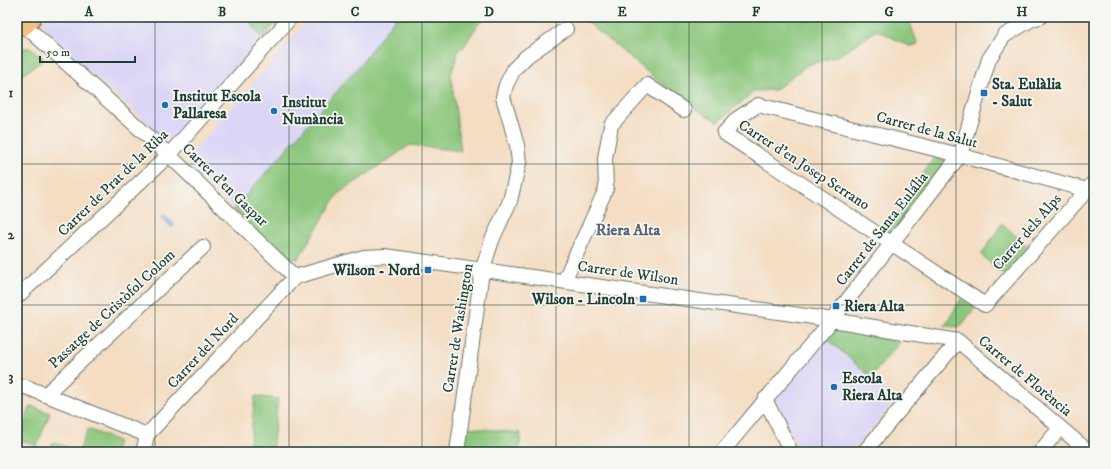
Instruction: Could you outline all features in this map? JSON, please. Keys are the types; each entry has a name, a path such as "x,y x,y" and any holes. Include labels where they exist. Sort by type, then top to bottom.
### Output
{"street":[{"name":"Carrer de Prat de la Riba","path":"17,296 169,155 291,17"},
{"name":"Carrer de Santa Eulália","path":"722,452 832,320 960,155 989,59 1004,36 1032,19 1040,17"},
{"name":"Carrer d'en Gaspar","path":"27,20 295,277"},
{"name":"Carrer de Washington","path":"457,452 482,271 492,240 510,201 519,164 517,144 503,97 506,85 514,69 528,56 566,29"},
{"path":"564,281 606,189 605,158 611,125 647,85 684,110"},
{"name":"Carrer de la Salut","path":"758,105 1090,186"},
{"name":"Carrer d'en Josep Serrano","path":"758,105 738,118 724,133 985,305"},
{"name":"Carrer dels Alps","path":"985,305 1090,186"},
{"name":"Passatge de Cristòfol Colom","path":"45,395 203,247"},
{"name":"Carrer de Wilson","path":"295,277 364,257 385,256 832,320 958,341"},
{"name":"Carrer del Nord","path":"143,452 147,435 295,277"},
{"path":"864,452 958,341"},
{"name":"Carrer de Florència","path":"958,341 1089,452"},
{"path":"17,386 26,387 147,435"},
{"path":"765,399 791,452"},
{"path":"1040,452 1060,428"}],"shaded area":[{"name":"Institut Escola Pallaresa","path":"45,17 247,17 262,39 176,139 165,139 49,36 43,24"},
{"name":"Institut Numància","path":"311,17 396,17 359,66 234,209 190,167 189,156"},
{"name":"Escola Riera Alta","path":"826,338 897,399 852,452 801,452 775,398"}],"green space":[{"path":"247,17 281,17 262,39"},
{"path":"396,17 486,17 477,26 463,48 460,47 451,75 461,151 410,145 338,194 298,259 283,258 234,209 359,66"},
{"path":"583,17 883,17 896,22 908,17 918,45 909,46 877,30 838,56 807,65 775,90 755,91 718,122 683,101 594,28"},
{"path":"20,48 30,48 44,59 17,79 17,50"},
{"path":"934,157 949,163 894,232 889,233 887,231"},
{"path":"1002,223 1029,248 1005,276 981,255"},
{"path":"961,299 975,308 960,327 945,326"},
{"path":"841,329 903,338 871,377 826,338"},
{"path":"255,396 278,399 272,452 249,452"},
{"path":"31,406 50,413 37,446 18,439"},
{"path":"467,427 521,433 519,452 463,452"},
{"path":"88,429 118,441 115,452 79,451"},
{"path":"53,442 78,452 49,452"}],"water":[{"path":"164,214 174,224 173,227 171,227 161,217"}],"place":[{"name":"Sta. Eulàlia - Salut","path":"984,93"},
{"name":"Institut Escola Pallaresa","path":"165,105"},
{"name":"Institut Numància","path":"274,111"},
{"name":"Wilson - Nord","path":"428,270"},
{"name":"Wilson - Lincoln","path":"643,299"},
{"name":"Riera Alta","path":"836,306"},
{"name":"Escola Riera Alta","path":"834,387"}],"district":[{"name":"Riera Alta","path":"628,230"}]}
